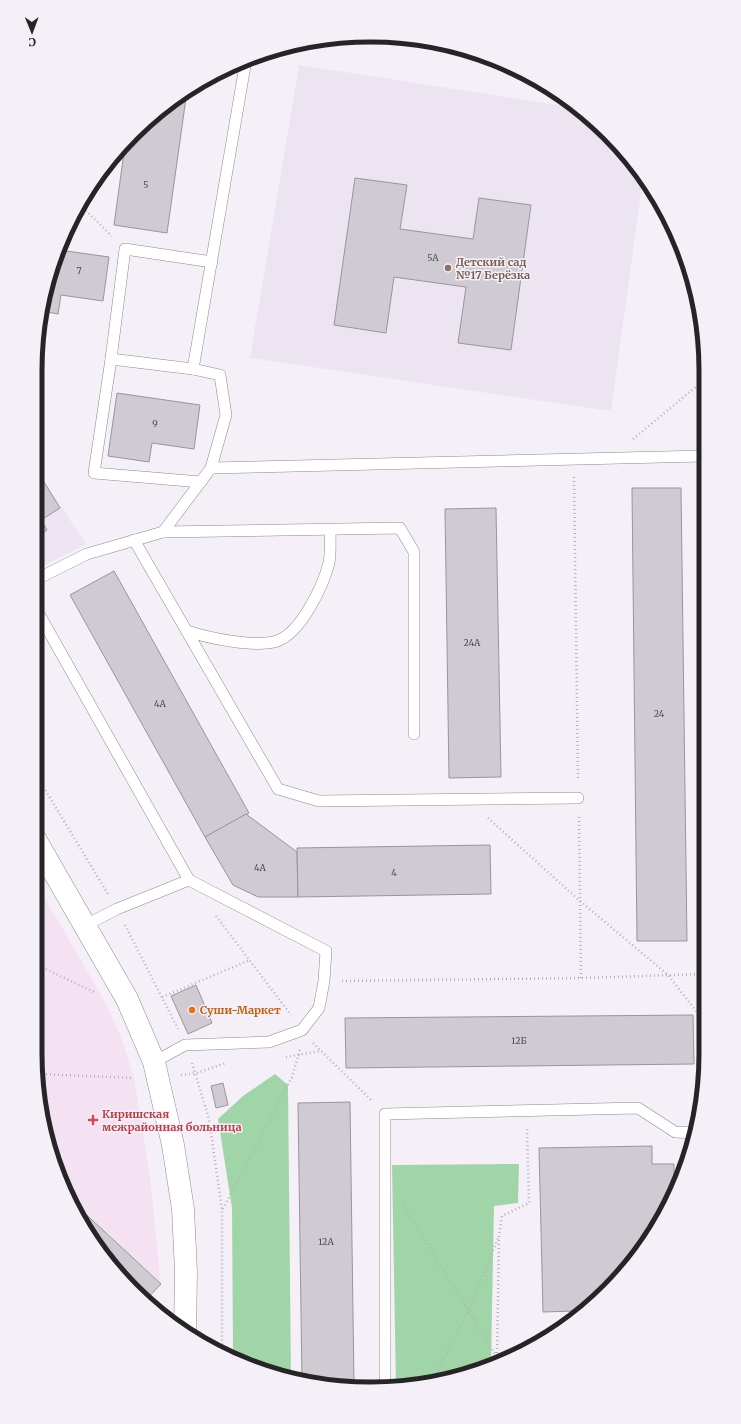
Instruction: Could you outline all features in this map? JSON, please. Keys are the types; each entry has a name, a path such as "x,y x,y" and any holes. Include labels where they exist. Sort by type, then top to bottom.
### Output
{"street":[{"path":"42,851 127,999 154,1062 173,1145 183,1209 186,1272 185,1325"}],"lane":[{"path":"194,369 245,67"},
{"path":"201,482 94,473 125,249 212,262"},
{"path":"110,359 194,369 220,375 226,415 211,468 163,532"},
{"path":"211,468 699,456"},
{"path":"42,577 87,554 163,532 400,528 414,552 414,734"},
{"path":"187,631 201,636 251,643 277,641 293,631 314,601 329,563 330,530"},
{"path":"134,540 278,789 319,801 578,798"},
{"path":"42,619 189,880 326,951 324,981 319,1008 302,1030 269,1042 185,1045 154,1062"},
{"path":"84,926 117,909 189,880"},
{"path":"385,1381 385,1114 638,1108 676,1132 690,1133"}],"path":[{"path":"84,209 125,249"},
{"path":"609,459 699,385"},
{"path":"574,460 581,978"},
{"path":"467,799 580,901 668,975 699,1016"},
{"path":"212,911 302,1030 320,1051 385,1114"},
{"path":"162,997 250,960"},
{"path":"42,967 101,995"},
{"path":"324,981 581,978 699,974"},
{"path":"222,1210 292,1077 299,1056 302,1030"},
{"path":"497,1357 499,1235 502,1216 529,1203 527,1111"},
{"path":"385,1175 495,1357"},
{"path":"435,1376 468,1310 499,1235"}],"shaded area":[{"name":"Детский сад №17 Берёзка","path":"299,65 565,106 603,138 642,185 611,411 250,358"},
{"path":"42,478 86,544 42,566"},
{"name":"Киришская межрайонная больница","path":"42,893 101,995 120,1034 134,1078 150,1177 161,1284 82,1211 59,1159 48,1118 43,1075"}],"green space":[{"path":"275,1074 288,1085 291,1372 265,1365 233,1352 232,1208 218,1119 243,1096"},
{"path":"519,1164 518,1203 494,1206 491,1359 476,1365 435,1376 396,1381 392,1165"}],"building":[{"path":"186,99 167,233 114,225 124,154 138,138"},
{"path":"355,178 407,185 400,229 473,239 479,198 531,205 511,350 458,343 466,287 394,277 386,333 334,325"},
{"path":"65,251 109,257 103,301 61,295 58,314 47,312 53,285"},
{"path":"117,393 200,405 194,449 152,443 149,462 108,456"},
{"path":"42,479 60,508 42,519"},
{"path":"632,488 681,488 687,941 637,941"},
{"path":"496,508 501,777 449,778 445,509"},
{"path":"42,522 47,530 42,534"},
{"path":"114,571 249,813 205,837 70,595"},
{"path":"246,814 297,852 298,897 258,897 233,885 205,837"},
{"path":"490,845 491,894 298,897 297,848"},
{"name":"Суши-Маркет","path":"196,985 212,1023 188,1034 171,996"},
{"path":"693,1015 694,1064 346,1068 345,1018"},
{"path":"223,1083 228,1105 216,1108 211,1086"},
{"path":"350,1102 354,1381 302,1375 298,1103"},
{"path":"652,1146 652,1164 674,1164 674,1179 655,1218 644,1236 603,1286 574,1311 543,1312 539,1148"},
{"path":"82,1211 161,1284 150,1296 138,1286 97,1236"}],"place":[{"name":"Детский сад №17 Берёзка","path":"448,268"},
{"name":"Суши-Маркет","path":"192,1010"},
{"name":"Киришская межрайонная больница","path":"93,1120"}]}
